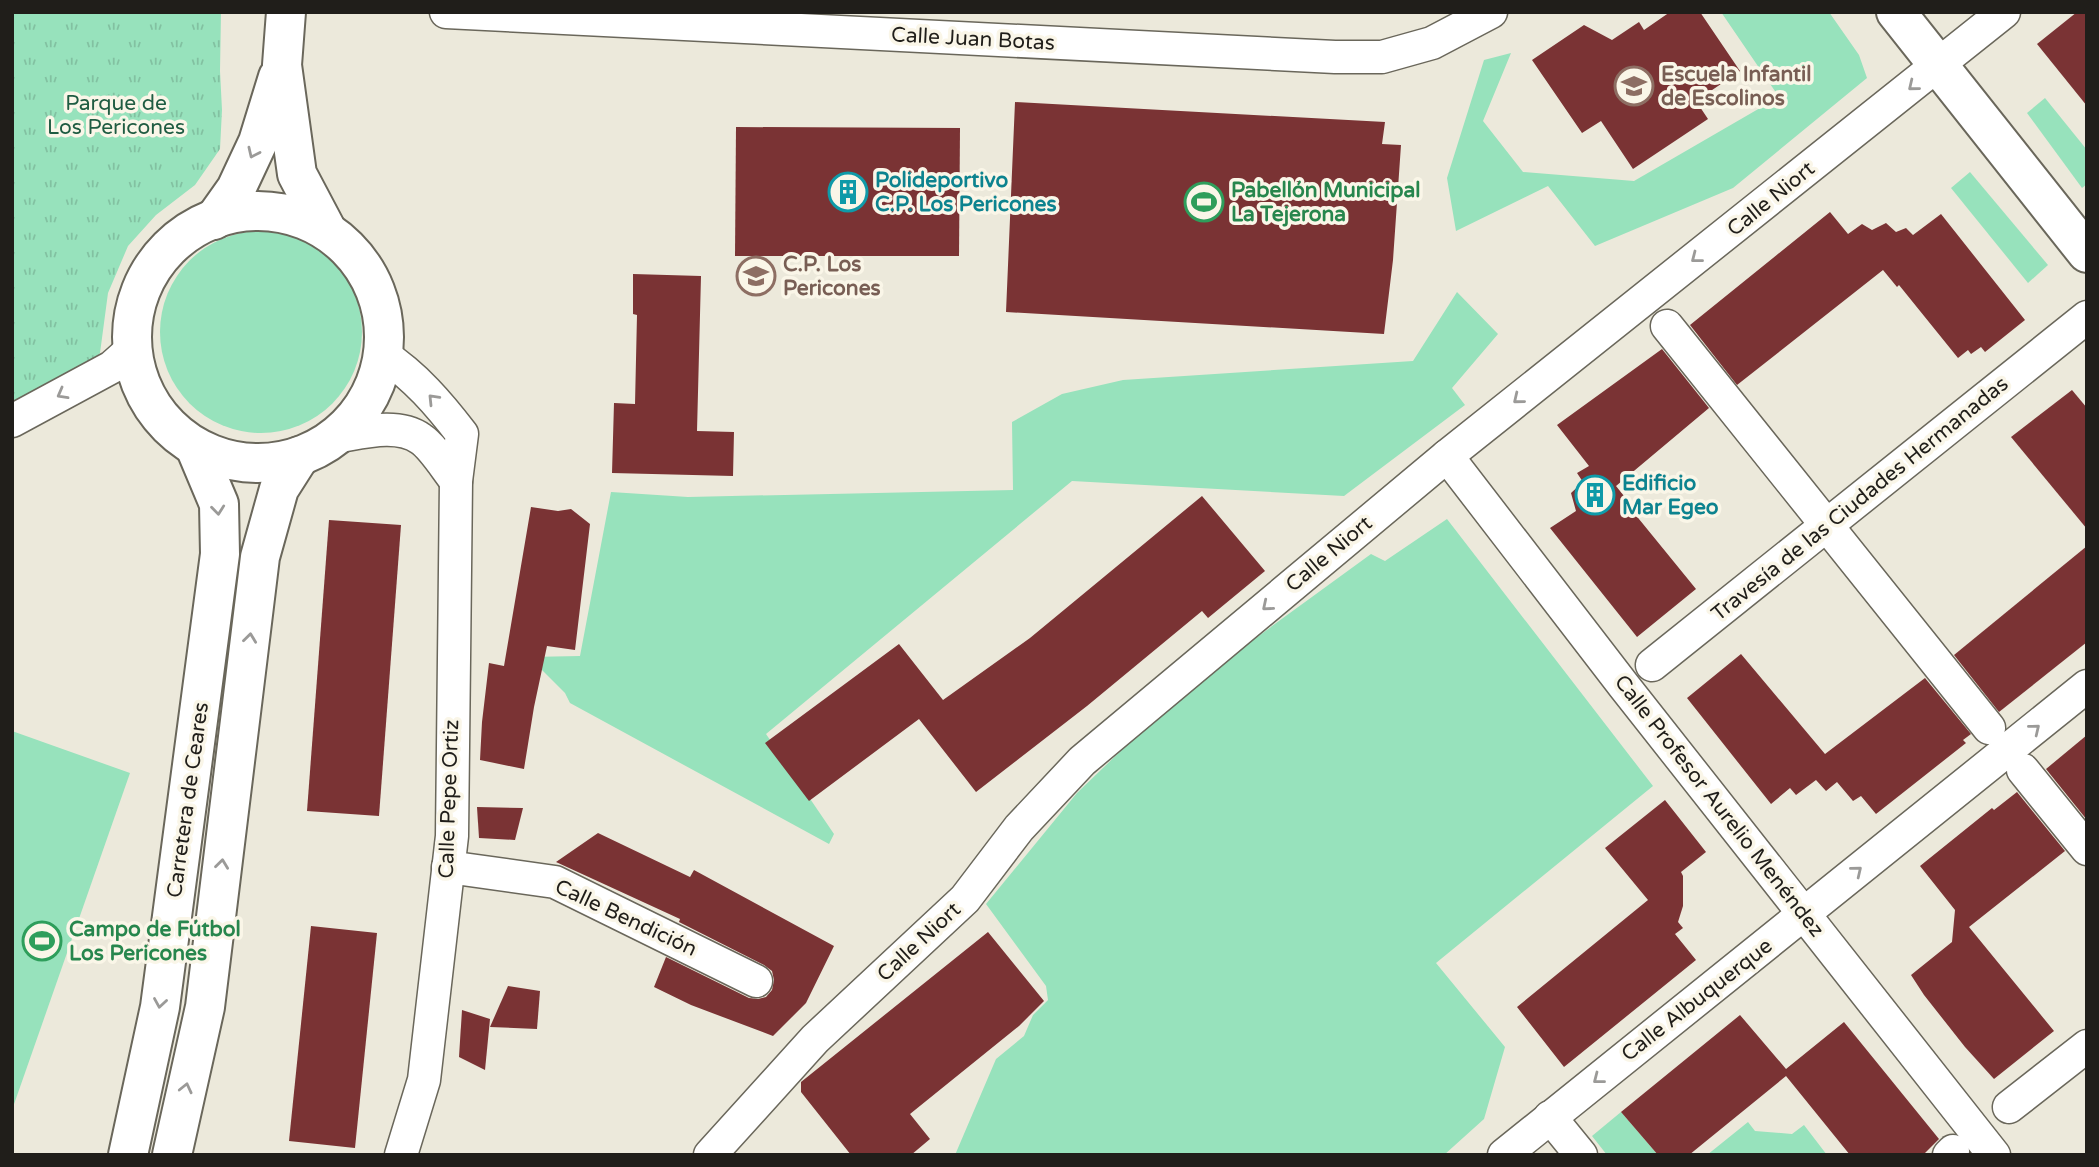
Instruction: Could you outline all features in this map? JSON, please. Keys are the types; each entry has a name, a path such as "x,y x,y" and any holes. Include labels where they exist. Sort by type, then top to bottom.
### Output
{"main road":[{"path":"286,12 282,65 297,174 325,227 369,278 382,316 383,355 374,387 358,415 335,437 300,456 264,464 228,460 195,447 164,422 122,359 147,277 170,247 200,225 236,213 277,214 325,227"},
{"path":"1896,12 2087,253"},
{"path":"214,220 236,189 258,142 282,65"},
{"name":"Carretera de Ceares","path":"128,1155 160,1007 220,554 219,504 195,447"},
{"name":"Carretera de Ceares","path":"172,1155 205,1007 260,557 279,489 300,456"}],"street":[{"name":"Calle Juan Botas","path":"446,12 1335,57 1382,57 1432,43 1491,12"},
{"name":"Calle Niort","path":"710,1155 815,1039 965,900 1019,828 1082,761 1447,456 2004,12"},
{"name":"Travesía de las Ciudades Hermanadas","path":"1652,665 2077,325"},
{"path":"1667,326 1989,727"},
{"name":"Calle Pepe Ortiz","path":"383,355 403,368 443,410 474,430 456,481 452,836 449,867 424,1080 401,1155"},
{"path":"12,421 122,359"},
{"path":"335,437 385,430 406,433 421,439 456,481"},
{"name":"Calle Profesor Aurelio Menéndez","path":"1447,456 1624,686 1994,1155"},
{"name":"Calle Albuquerque","path":"1504,1155 2087,687"},
{"path":"2023,770 2087,849"},
{"name":"Calle Bendición","path":"449,867 555,882 756,981"},
{"path":"2009,1107 2087,1046"},
{"path":"1550,1117 1581,1155"}],"green space":[{"name":"Parque de Los Pericones","path":"12,12 221,12 222,110 220,149 195,185 156,215 128,246 108,293 100,353 93,362 12,407"},
{"path":"1721,12 1829,12 1859,55 1867,78 1733,188 1595,246 1548,186 1456,231 1447,178 1484,60 1511,53 1483,121 1523,172 1634,181 1779,97"},
{"path":"2045,98 2087,150 2087,184 2082,188 2027,113"},
{"path":"1970,172 2048,265 2028,283 1951,188"},
{"path":"261,231 300,239 317,248 332,261 345,276 354,293 362,332 354,371 345,388 332,403 317,416 300,425 261,433 222,425 205,416 190,403 177,388 168,371 160,332 168,293 177,276 190,261 205,248 222,239"},
{"path":"1457,292 1498,334 1452,388 1465,405 1344,496 1072,481 766,734 834,834 829,844 570,703 565,693 529,657 580,656 611,492 688,497 1013,490 1012,422 1062,394 1123,380 1413,361"},
{"path":"1447,519 1653,786 1436,963 1505,1047 1484,1119 1444,1155 955,1155 996,1059 1024,1036 1033,1015 1048,1000 1046,986 986,904 1077,793 1183,691 1371,554 1385,561"},
{"name":"Campo de Fútbol Los Pericones","path":"12,731 130,773 12,1110"},
{"path":"1621,1112 1658,1155 1607,1155 1592,1136"},
{"path":"1748,1122 1755,1131 1792,1134 1804,1125 1827,1155 1707,1155"}],"building":[{"name":"Escuela Infantil de Escolinos","path":"1670,12 1700,12 1740,71 1696,101 1708,119 1633,169 1601,121 1582,133 1532,60 1584,25 1612,40 1639,22 1644,30"},
{"path":"2077,12 2087,12 2087,106 2037,44"},
{"name":"Pabellón Municipal La Tejerona","path":"1015,102 1385,122 1382,144 1401,145 1393,260 1384,334 1006,312"},
{"name":"Polideportivo C.P. Los Pericones","path":"736,127 960,128 959,256 735,256"},
{"path":"1830,212 1848,234 1862,224 1872,230 1886,223 1896,232 1906,228 1913,235 1941,214 2025,320 1985,352 1981,347 1971,354 1968,350 1958,358 1899,285 1897,287 1883,270 1737,385 1690,325"},
{"path":"633,274 701,276 697,431 734,432 733,476 612,473 614,403 635,404 637,315 633,314"},
{"name":"Edificio Mar Egeo","path":"1662,349 1709,408 1616,486 1632,506 1630,508 1696,589 1637,637 1550,528 1576,511 1571,493 1583,482 1577,473 1589,466 1557,425"},
{"path":"2072,390 2087,408 2087,529 2011,437"},
{"path":"1202,496 1265,571 1208,618 1202,611 1087,706 976,792 919,719 809,801 765,743 899,644 943,700 1030,638"},
{"path":"531,507 558,511 571,509 590,524 575,650 547,646 524,769 480,760 489,663 504,666"},
{"path":"329,520 401,525 379,816 307,811"},
{"path":"2087,546 2087,642 1999,712 1954,655"},
{"path":"1741,654 1825,754 1925,678 1971,734 1963,740 1966,743 1876,814 1861,796 1853,801 1837,782 1826,791 1816,780 1796,795 1790,788 1771,804 1687,698"},
{"path":"2087,735 2087,820 2046,769"},
{"path":"2017,792 2065,851 1969,927 2054,1031 1994,1079 1965,1047 1911,975 1952,942 1955,910 1920,866 1992,808 1994,810"},
{"path":"1665,800 1706,852 1681,872 1683,906 1678,922 1683,928 1675,934 1696,960 1564,1067 1517,1007 1648,900 1605,848"},
{"path":"477,807 523,808 515,840 479,838"},
{"path":"598,833 690,877 694,870 834,946 806,1003 773,1036 691,1005 654,987 666,957 749,998 766,997 772,990 774,980 772,971 764,965 679,922 680,919 556,862"},
{"path":"311,926 377,933 355,1148 289,1141"},
{"path":"988,932 1044,1001 1019,1026 910,1114 930,1139 911,1155 851,1155 801,1092 801,1082"},
{"path":"508,986 540,991 537,1029 490,1027"},
{"path":"462,1010 490,1019 485,1070 459,1057"},
{"path":"1740,1015 1786,1069 1844,1022 1939,1139 1923,1155 1850,1155 1786,1076 1689,1155 1658,1155 1621,1112"}],"place":[{"name":"Escuela Infantil de Escolinos","path":"1634,86"},
{"name":"Polideportivo C.P. Los Pericones","path":"848,192"},
{"name":"Pabellón Municipal La Tejerona","path":"1204,202"},
{"name":"C.P. Los Pericones","path":"756,276"},
{"name":"Edificio Mar Egeo","path":"1595,495"},
{"name":"Campo de Fútbol Los Pericones","path":"42,941"}]}
